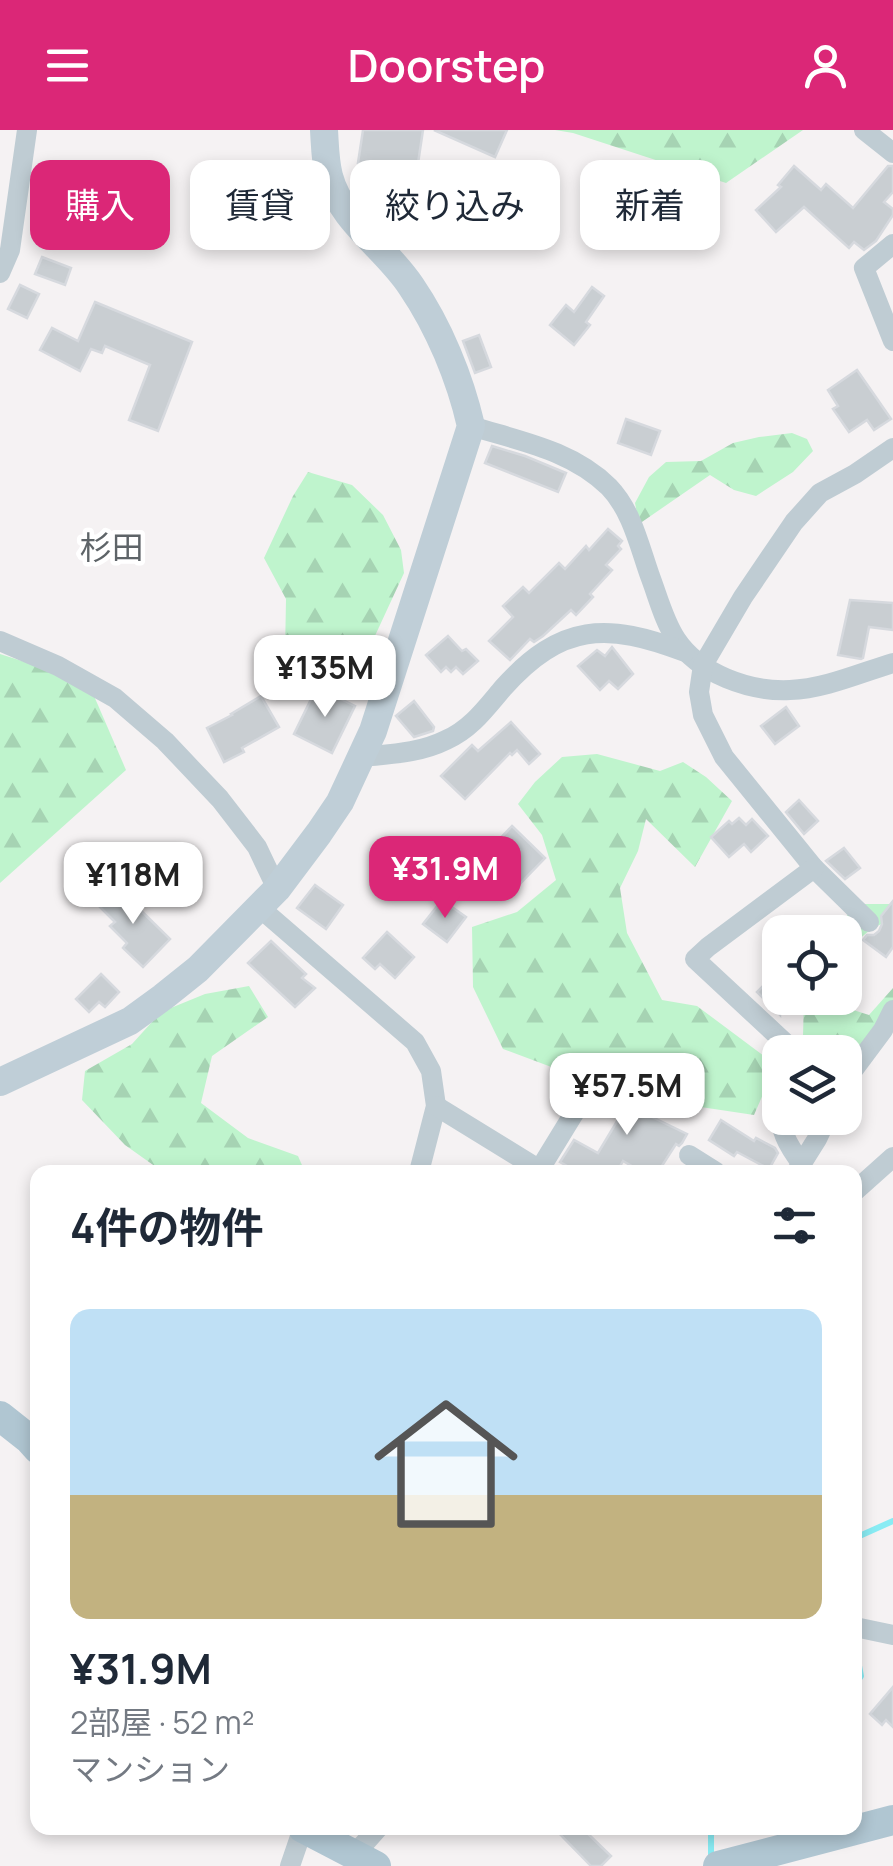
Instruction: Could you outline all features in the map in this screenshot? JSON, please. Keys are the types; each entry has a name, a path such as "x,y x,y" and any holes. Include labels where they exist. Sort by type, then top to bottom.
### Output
{"main road":[{"path":"0,1416 30,1439"},
{"path":"862,1828 893,1820"},
{"path":"316,1835 365,1861"},
{"path":"721,1865 836,1835"}],"street":[{"path":"0,273 10,250 27,130"},
{"path":"0,1082 130,1021 198,969 268,898 320,834 363,757 386,696 471,426 464,395 426,310 398,269 347,213 335,192 324,130"},
{"path":"864,130 893,153"},
{"path":"893,244 864,268 893,341"},
{"path":"471,426 562,454 612,490 627,512 678,642 709,670 739,684 788,690 813,687 893,663"},
{"path":"869,922 814,868 724,757 704,715 697,660 794,522 820,493 893,448"},
{"path":"363,757 412,752 446,740 471,724 526,663 561,642 590,632 648,638 697,660"},
{"path":"0,640 115,698 164,741 220,799 257,847 268,898 416,1042 430,1071 436,1106 422,1165"},
{"path":"777,1035 696,959 814,868"},
{"path":"862,1058 893,1010"},
{"path":"543,1165 598,1074"},
{"path":"436,1106 529,1165"},
{"path":"784,1135 798,1165"},
{"path":"801,1165 819,1135"},
{"path":"689,1154 706,1165"},
{"path":"862,1185 893,1156"},
{"path":"862,1628 893,1634"},
{"path":"290,1866 301,1835"},
{"path":"365,1861 375,1835"}],"green space":[{"path":"555,130 803,130 726,183 720,181 720,160 656,160"},
{"path":"792,433 807,439 813,451 793,472 756,496 734,490 710,475 639,524 635,503 649,477 666,462 701,461 733,443"},
{"path":"308,472 352,485 383,515 401,550 404,573 374,638 324,664 285,653 286,599 264,558"},
{"path":"0,654 88,682 126,770 0,883"},
{"path":"597,754 660,771 683,762 732,801 695,867 646,819 638,851 620,888 627,933 662,1000 697,1006 762,1055 762,1097 754,1115 694,1106 602,1062 554,1068 503,1049 473,987 472,927 517,912 556,880 542,835 518,804 562,757"},
{"path":"855,904 893,904 893,921 862,937 862,915 848,915"},
{"path":"249,986 268,1017 212,1056 201,1103 248,1138 298,1156 302,1165 153,1165 125,1145 82,1100 85,1071 132,1044 161,1012 205,994"},
{"path":"893,988 893,1016 862,1052 862,1035 803,1035 804,1015 869,1015"}],"building":[{"path":"363,130 423,130 418,160 358,160"},
{"path":"434,130 507,130 495,157"},
{"path":"794,166 821,190 826,184 853,208 888,166 893,166 893,192 884,202 893,209 893,215 876,241 864,250 854,242 849,248 804,207 776,232 756,210 781,187 778,185"},
{"path":"42,257 71,268 65,285 35,274"},
{"path":"20,285 39,294 27,318 8,309"},
{"path":"592,287 604,296 586,322 590,325 574,345 550,325 566,305 574,312"},
{"path":"95,302 192,342 158,431 129,420 150,365 105,346 102,353 91,349 80,371 40,350 52,328 78,341"},
{"path":"479,335 491,367 475,373 463,341"},
{"path":"857,370 891,419 874,430 867,420 849,432 833,409 838,406 828,390"},
{"path":"626,419 660,431 651,455 618,443"},
{"path":"492,446 566,473 558,492 485,463"},
{"path":"608,529 622,541 618,546 621,549 606,565 612,570 590,594 593,597 576,615 571,610 543,636 534,642 530,639 510,660 489,641 513,617 503,606 523,587 529,593 559,563 565,569"},
{"path":"850,600 893,603 893,630 869,627 861,659 838,655"},
{"path":"448,636 478,661 463,674 456,667 451,672 446,667 441,672 426,655"},
{"path":"612,647 633,674 618,689 609,681 600,690 578,666 597,650 605,656"},
{"path":"317,687 355,706 332,753 294,734"},
{"path":"261,696 279,727 224,762 207,728"},
{"path":"414,701 434,727 433,731 414,737 396,716"},
{"path":"786,707 799,726 775,744 761,726"},
{"path":"511,722 540,754 529,764 517,750 510,753 465,799 441,776 472,745 478,751"},
{"path":"799,800 818,821 804,834 786,812"},
{"path":"739,818 746,825 752,819 768,836 751,852 744,844 729,857 711,837 729,821 732,824"},
{"path":"512,826 545,858 513,891 476,854 487,843 491,848"},
{"path":"844,848 860,868 845,879 826,861"},
{"path":"315,885 343,905 326,929 297,908"},
{"path":"116,886 170,939 143,967 123,948 127,943 110,926 115,922 97,904"},
{"path":"442,900 466,917 447,942 423,924"},
{"path":"893,901 893,947 886,957 863,940 879,931 881,916"},
{"path":"387,932 414,957 395,978 380,964 375,969 363,958"},
{"path":"271,941 315,988 295,1007 248,963"},
{"path":"101,974 119,992 105,1007 99,1002 89,1012 76,999"},
{"path":"611,1078 649,1107 644,1113 687,1134 662,1165 560,1162 574,1140 598,1153 619,1118 597,1102"},
{"path":"721,1120 778,1153 771,1165 761,1165 737,1152 734,1156 709,1140"},
{"path":"893,1687 893,1727 886,1720 882,1725 870,1714"},
{"path":"561,1835 589,1835 611,1856 601,1866 591,1866"}],"waterway":[{"path":"862,1535 893,1521"},
{"path":"711,1835 711,1860"}],"district":[{"name":"杉田","path":"112,547"}]}
